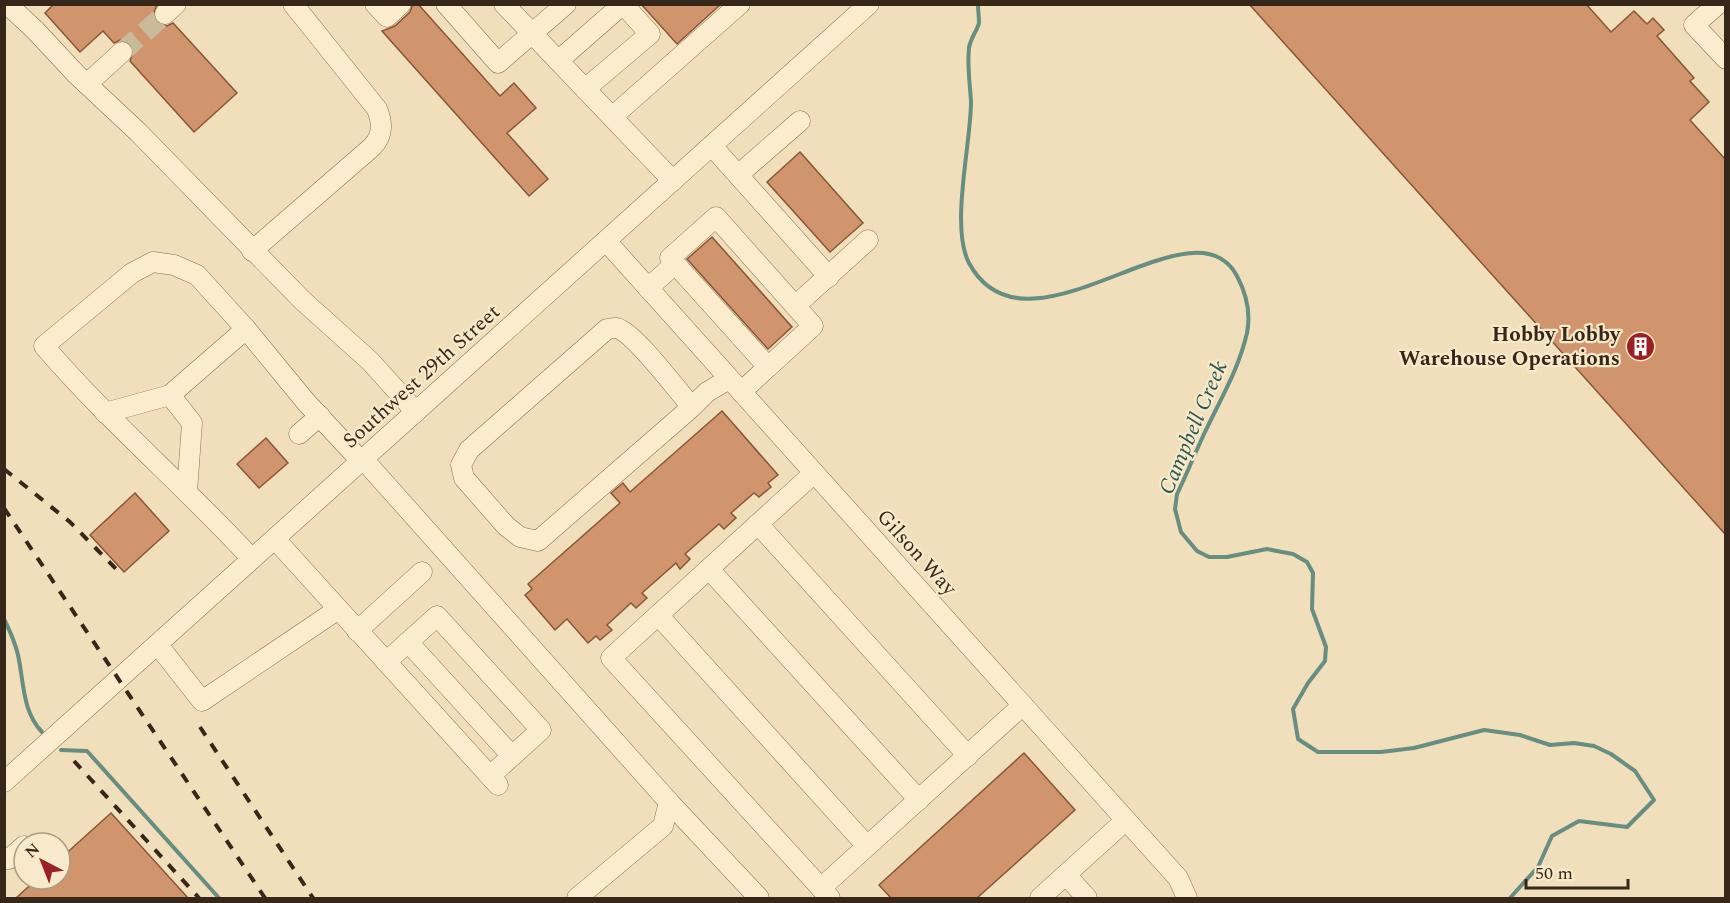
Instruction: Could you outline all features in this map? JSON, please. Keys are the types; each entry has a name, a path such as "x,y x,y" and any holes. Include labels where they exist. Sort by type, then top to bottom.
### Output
{"street":[{"path":"7,4 138,132 302,300 370,361 416,412"},
{"path":"252,250 372,147 377,142 381,127 377,110 293,4"},
{"path":"375,4 387,17 401,4"},
{"path":"446,4 498,63 566,4"},
{"path":"504,4 673,181"},
{"path":"558,61 623,4 650,34 585,89"},
{"path":"612,117 740,4"},
{"name":"Southwest 29th Street","path":"4,782 869,4"},
{"path":"1718,4 1694,25 1725,58"},
{"path":"87,84 122,52"},
{"path":"738,175 800,121"},
{"path":"712,146 829,277"},
{"path":"692,406 625,331 618,328 608,329 469,450 461,465 464,478 506,526 520,537 538,541 692,406 707,392 735,385 768,367 813,326 716,217 670,258 768,367"},
{"path":"795,306 868,240"},
{"name":"Gilson Way","path":"606,241 1178,878 1187,898"},
{"path":"252,559 105,413 44,346 132,273 153,262 174,265 197,275 320,416 669,802 759,898"},
{"path":"648,288 675,264"},
{"path":"105,413 170,395 246,329"},
{"path":"170,395 192,423 187,492"},
{"path":"299,434 320,416"},
{"path":"814,473 611,658 825,893 867,846 1023,705"},
{"path":"758,524 968,756"},
{"path":"275,539 337,610 494,780 512,756 541,730 437,616 386,662"},
{"path":"709,569 919,800"},
{"path":"357,631 422,572"},
{"path":"158,645 202,701 337,610"},
{"path":"658,615 867,846"},
{"path":"408,642 512,756"},
{"path":"577,898 663,826 669,802"},
{"path":"1040,898 1126,820"},
{"path":"1066,875 1088,898"}],"building":[{"path":"54,4 157,4 153,16 157,22 167,26 173,23 237,93 194,132 130,61 134,50 130,44 120,40 114,43 103,31 80,52 45,13"},
{"path":"413,4 418,4 500,96 514,83 536,108 507,133 548,179 529,196 382,31 395,26 410,12"},
{"path":"641,4 721,4 677,44"},
{"name":"Hobby Lobby Warehouse Operations","path":"1249,4 1586,4 1611,32 1634,11 1647,24 1653,18 1664,30 1657,36 1694,78 1690,81 1709,102 1690,120 1725,159 1725,534"},
{"path":"800,152 863,223 830,252 767,182"},
{"path":"712,237 792,327 768,349 687,259"},
{"path":"722,411 778,475 768,483 771,487 759,497 754,493 731,513 736,518 724,529 719,524 685,554 690,559 680,569 676,563 642,593 647,598 636,608 631,603 607,625 612,630 600,640 596,636 588,643 567,619 555,630 525,595 532,589 528,584 620,503 611,493 623,483 630,492"},
{"path":"266,438 288,463 259,488 237,464"},
{"path":"135,493 169,531 124,572 90,535"},
{"path":"1024,753 1075,810 977,898 891,898 879,885"},
{"path":"111,813 188,898 16,898 24,891 72,891 72,848"}],"waterway":[{"name":"Campbell Creek","path":"978,4 979,23 968,55 971,102 961,229 969,263 995,291 1029,299 1068,292 1148,263 1185,254 1215,256 1237,276 1247,303 1247,333 1229,384 1177,494 1175,509 1181,532 1197,551 1209,557 1227,557 1267,549 1293,554 1307,562 1313,573 1312,609 1326,647 1325,661 1308,683 1293,709 1298,739 1318,752 1381,752 1414,748 1484,730 1520,735 1550,745 1574,743 1594,746 1611,754 1635,771 1654,800 1627,827 1579,821 1552,836 1538,867 1510,898"},
{"path":"4,619 17,650 27,706 35,724 42,732"},
{"path":"61,750 87,751 219,898"}],"tunnel":[{"path":"122,52 165,14"}],"railway":[{"path":"4,469 70,522 121,574"},
{"path":"4,508 265,898"},
{"path":"200,727 313,898"},
{"path":"74,761 199,898"}],"place":[{"name":"Hobby Lobby Warehouse Operations","path":"1641,346"}]}
